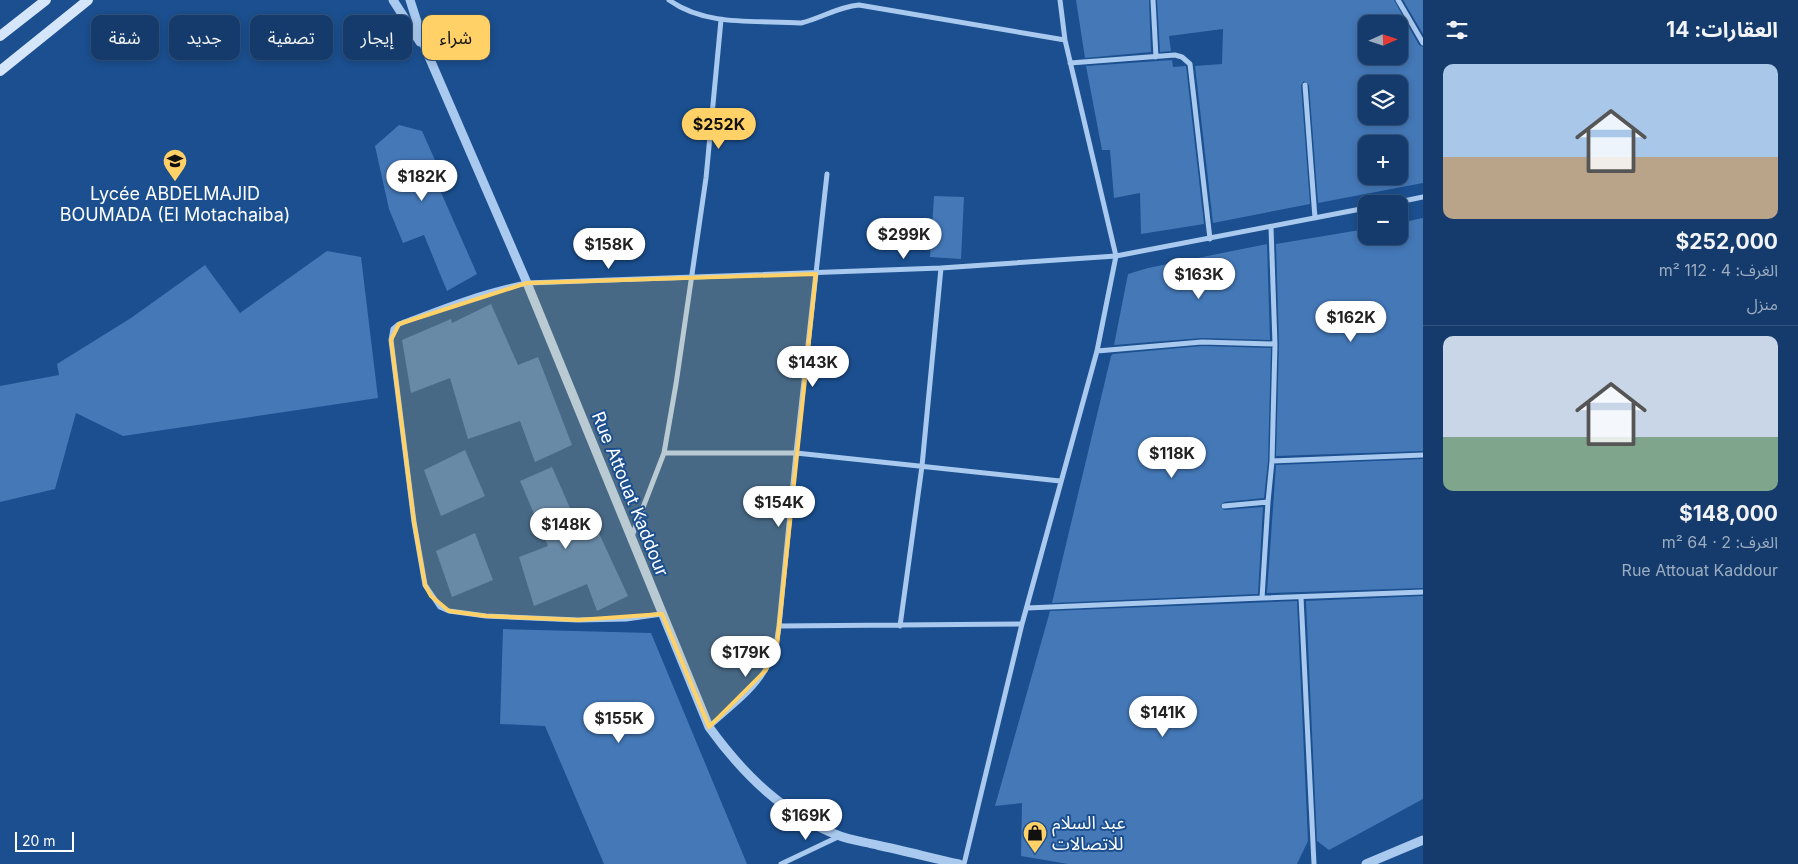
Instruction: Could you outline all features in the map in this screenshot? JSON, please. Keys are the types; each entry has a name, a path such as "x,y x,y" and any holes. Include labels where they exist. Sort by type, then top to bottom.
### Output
{"main road":[{"path":"0,36 46,0"},
{"path":"0,71 88,0"}],"street":[{"path":"393,0 422,44"},
{"name":"Rue Attouat Kaddour","path":"410,0 422,38"},
{"path":"669,0 682,10 721,20 801,23 814,20 834,9 859,5 1065,40"},
{"path":"964,864 1022,624 1060,481 1098,351 1116,256 1070,63 1060,0"},
{"path":"1153,0 1156,57"},
{"path":"1398,0 1423,44"},
{"path":"630,539 664,454 706,178 721,20"},
{"path":"1070,63 1175,55 1182,57 1190,64 1210,239"},
{"name":"Rue Attouat Kaddour","path":"430,60 527,282 630,539 709,727 728,752 772,798 800,816 840,836 959,864"},
{"path":"1305,85 1315,218"},
{"path":"709,727 746,694 766,670 777,646 827,174"},
{"path":"1408,200 1423,197"},
{"path":"662,614 578,620 486,616 449,611 440,607 425,585 414,522 390,340 393,330 398,324 504,287 527,282 816,274 1116,256 1358,210"},
{"path":"1262,598 1272,461 1275,344 1271,227"},
{"path":"900,626 922,466 941,268"},
{"path":"1098,351 1202,342 1275,344"},
{"path":"664,454 796,453 1060,481"},
{"path":"1272,461 1423,455"},
{"path":"1224,506 1268,502"},
{"path":"1027,608 1423,592"},
{"path":"1301,597 1314,864"},
{"path":"779,626 1022,624"},
{"path":"781,864 794,861 840,836"},
{"path":"1366,864 1423,840"}],"highlighted area":[{"path":"816,274 777,646 766,670 709,727 662,614 578,620 486,616 449,611 431,596 425,585 414,522 391,340 399,324 527,283"}],"building":[{"path":"1076,0 1149,0 1151,52 1085,58"},
{"path":"1157,0 1394,0 1402,15 1358,15 1358,65 1408,65 1408,25 1419,45 1423,47 1423,183 1318,203 1309,85 1304,81 1301,85 1310,204 1213,223 1195,66 1222,64 1223,29 1169,36 1171,51 1160,52"},
{"path":"1403,0 1423,0 1423,34"},
{"path":"1172,60 1173,67 1186,66 1204,224 1141,234 1140,193 1114,198 1110,150 1102,150 1086,66"},
{"path":"399,125 422,131 443,178 436,181 477,274 447,291 424,235 403,243 389,209 375,146"},
{"path":"934,196 964,197 961,259 930,257"},
{"path":"1423,218 1423,451 1276,456 1279,344 1276,244 1358,230 1358,245 1408,245 1408,221"},
{"path":"1267,244 1270,340 1202,338 1114,345 1128,274 1148,268"},
{"path":"327,251 361,257 378,398 123,436 76,413 55,489 0,502 0,386 59,375 57,364 131,318 205,265 240,313"},
{"path":"491,304 518,365 538,357 572,445 535,462 520,421 468,439 450,378 411,393 402,340 451,319 452,323"},
{"path":"1202,346 1271,348 1268,461 1264,498 1224,502 1220,506 1224,510 1263,507 1258,594 1052,603 1111,356 1113,354"},
{"path":"465,450 485,496 441,516 424,470"},
{"path":"1423,459 1423,588 1267,593 1276,465"},
{"path":"552,467 581,533 596,527 628,596 597,611 587,584 534,606 519,557 548,546 520,481"},
{"path":"475,533 493,580 452,597 436,551"},
{"path":"1423,596 1423,799 1329,850 1317,841 1306,601"},
{"path":"1297,601 1308,841 1297,864 1068,864 1021,856 1022,803 995,806 1050,611"},
{"path":"503,629 651,633 747,864 604,864 545,726 500,724"}],"place":[{"name":"Lycée ABDELMAJID BOUMADA (El Motachaiba)","path":"175,182"},
{"name":"عبد السلام للاتصالات","path":"1035,854"}]}
